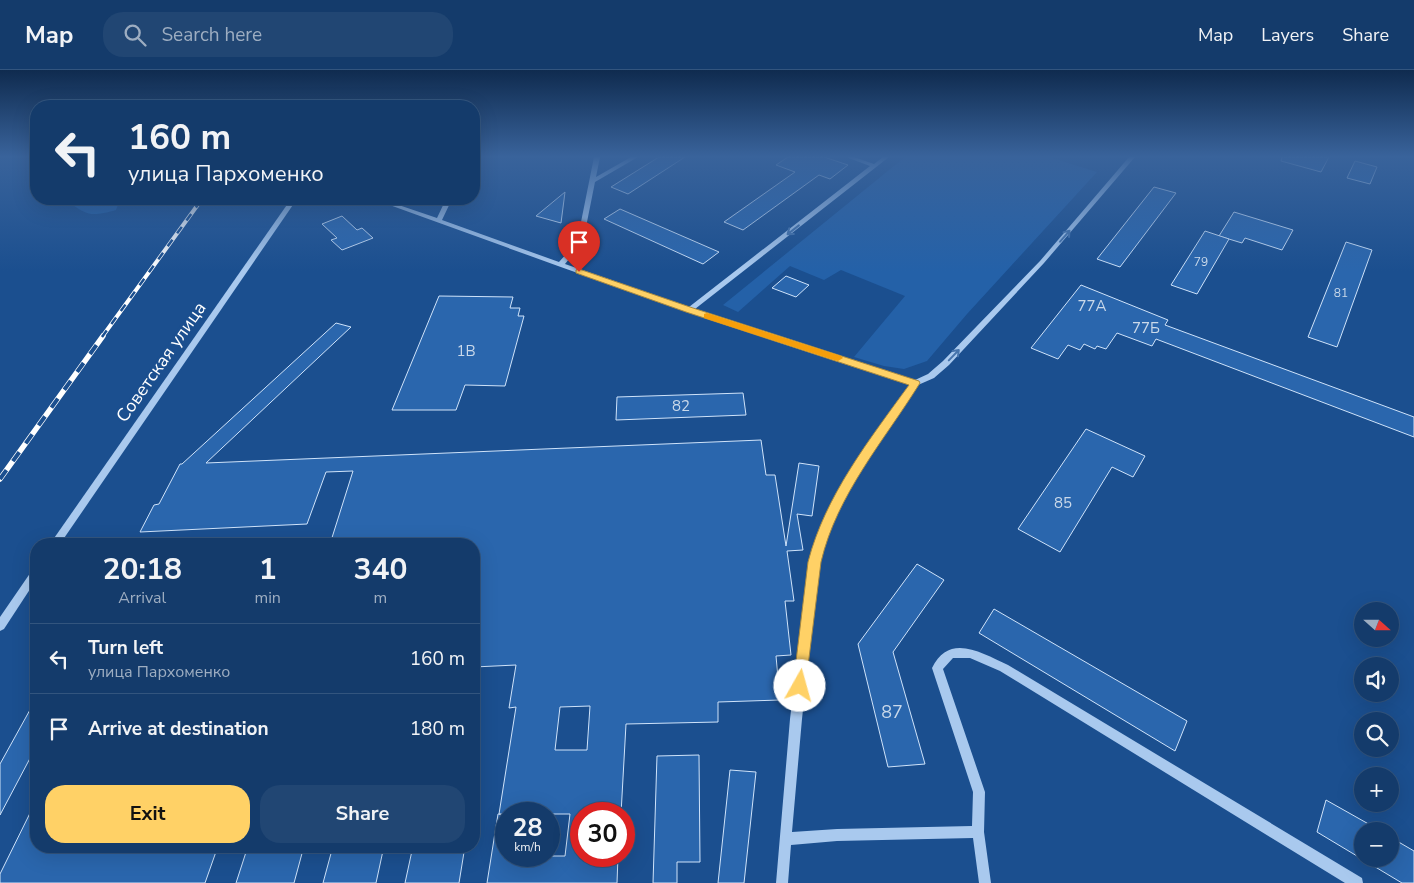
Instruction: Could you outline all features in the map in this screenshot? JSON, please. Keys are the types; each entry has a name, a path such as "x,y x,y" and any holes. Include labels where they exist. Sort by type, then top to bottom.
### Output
{"street":[{"path":"560,265 580,242 591,195"},
{"path":"690,310 838,195"},
{"path":"782,883 796,719 814,562 827,522 863,458 915,383 931,376 952,357 1042,262 1099,195"},
{"name":"Советская улица","path":"59,538 290,205"},
{"path":"393,205 690,310 915,383"},
{"path":"440,221 447,205"},
{"path":"0,626 30,581"},
{"path":"985,883 978,832 979,792 937,668 950,653 971,653 1004,668 1357,883"},
{"path":"786,839 837,835 978,832"}],"shaded area":[{"path":"858,195 1076,195 967,314 927,361 904,369 884,366 854,357 905,296 841,270 824,280 790,266 738,312 723,305"},
{"path":"74,205 118,205 116,210 96,214 86,213"}],"building":[{"path":"561,195 565,195 561,223 536,216"},
{"path":"762,195 791,195 743,230 724,222"},
{"path":"1148,195 1175,195 1120,267 1097,259"},
{"path":"620,209 719,252 703,264 604,219"},
{"path":"1234,212 1293,230 1282,250 1245,238 1242,243 1219,236"},
{"path":"342,216 357,230 362,228 373,238 342,250 331,240 337,238 322,224"},
{"path":"1205,231 1229,239 1197,294 1171,285"},
{"path":"1346,242 1372,250 1337,347 1308,337"},
{"path":"786,276 809,285 796,297 772,288"},
{"path":"1081,285 1168,320 1165,325 1414,417 1414,437 1156,339 1152,346 1117,333 1106,349 1097,346 1095,349 1084,344 1080,350 1068,345 1058,359 1031,348"},
{"path":"439,296 513,297 510,308 520,308 518,316 524,316 505,386 465,385 456,410 392,410"},
{"path":"336,323 351,327 206,463 761,440 766,475 775,475 786,546 799,463 819,466 812,516 797,514 803,550 787,551 794,601 785,601 791,655 776,656 780,700 718,702 718,722 626,724 622,802 570,802 570,814 560,814 560,802 501,802 516,707 509,708 516,665 480,667 480,538 332,538 353,471 326,472 307,524 140,532 154,505 159,504 180,464","holes":["590,706 587,750 555,750 560,707"]},
{"path":"743,393 746,415 616,420 617,397"},
{"path":"1086,429 1145,456 1133,477 1112,467 1060,552 1018,529"},
{"path":"917,564 944,580 893,652 925,764 888,767 858,644"},
{"path":"994,609 1187,721 1175,751 979,633"},
{"path":"30,710 30,758 0,815 0,764"},
{"path":"699,755 700,862 677,862 677,883 653,883 657,756"},
{"path":"730,770 756,772 744,883 718,883"},
{"path":"1326,800 1365,822 1354,822 1354,854 1317,832"},
{"path":"30,813 30,853 216,853 205,883 0,883 0,874"},
{"path":"570,814 570,867 618,867 617,883 487,883 495,833 495,867 560,867 560,856 565,856"},
{"path":"1399,842 1414,851 1414,883 1402,883 1375,867 1399,867"},
{"path":"246,853 302,853 294,883 236,883"},
{"path":"331,853 382,853 376,883 323,883"},
{"path":"411,853 464,853 459,883 405,883"}],"railway":[{"path":"102,337 198,205"},
{"path":"0,479 103,336"}],"slow traffic":[{"path":"707,316 838,358"}],"route":[{"path":"579,272 915,383 863,458 827,522 819,543 814,562 800,686"}]}
